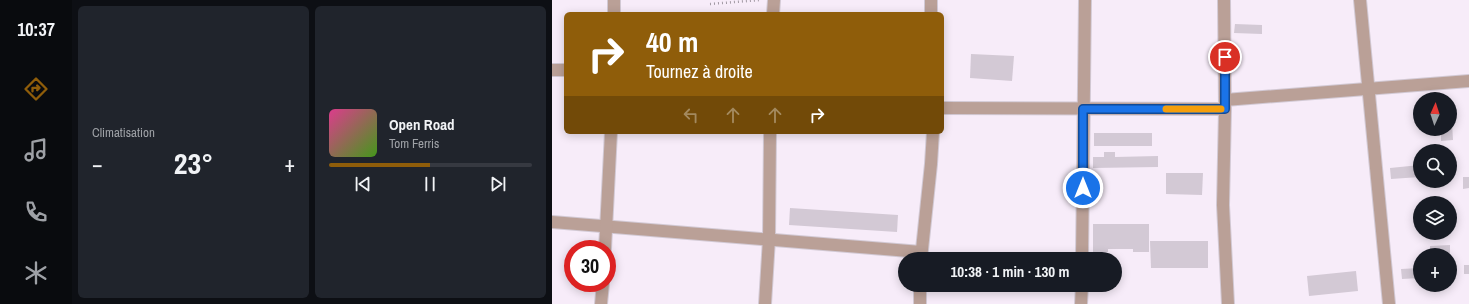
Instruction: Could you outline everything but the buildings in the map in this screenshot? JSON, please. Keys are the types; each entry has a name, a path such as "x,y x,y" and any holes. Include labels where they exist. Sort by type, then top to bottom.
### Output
{"street":[{"path":"614,0 614,12"},
{"path":"773,12 774,0"},
{"path":"931,0 931,12"},
{"path":"1082,252 1085,0"},
{"path":"1224,0 1225,105 1223,205 1228,304"},
{"path":"1360,0 1389,304"},
{"path":"552,70 564,70"},
{"path":"944,108 1083,109 1225,105 1368,88 1469,80"},
{"path":"606,240 611,134"},
{"path":"765,304 769,239 770,134"},
{"path":"921,252 931,164 932,134"},
{"path":"552,222 769,239 898,253"},
{"path":"601,304 602,292"},
{"path":"920,292 920,304"},
{"path":"1081,304 1082,292"}],"path":[{"path":"710,4 760,0"}],"slow traffic":[{"path":"1166,109 1221,109"}],"route":[{"path":"1083,188 1083,109 1225,109 1225,57"}]}
